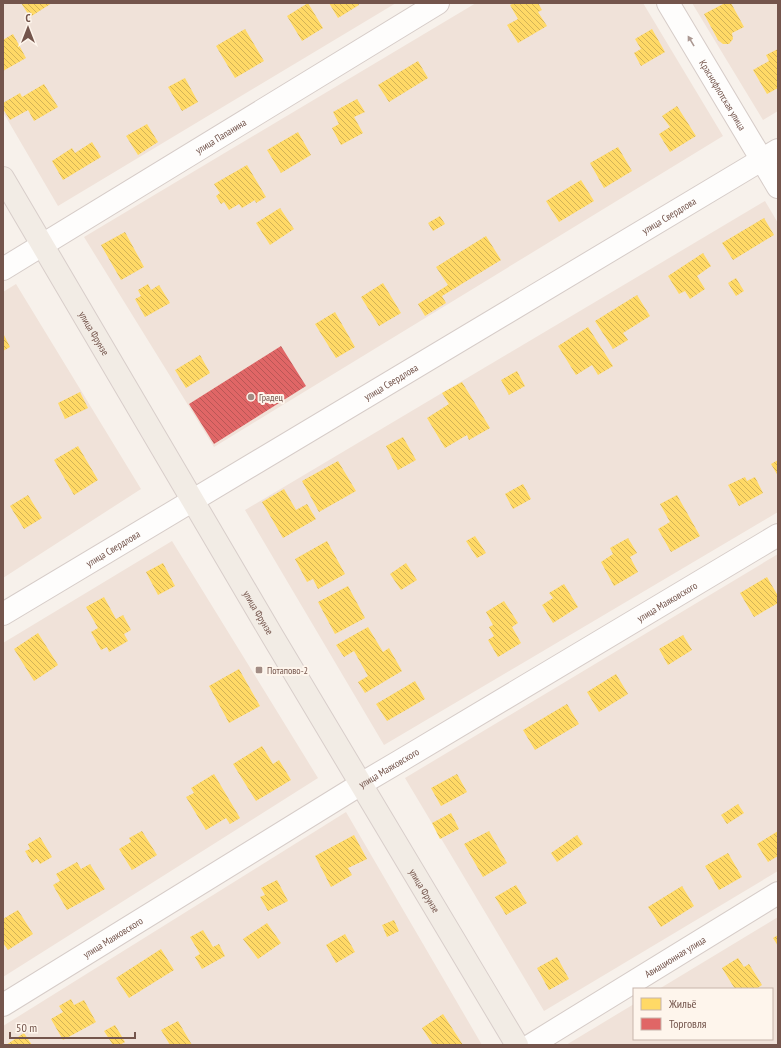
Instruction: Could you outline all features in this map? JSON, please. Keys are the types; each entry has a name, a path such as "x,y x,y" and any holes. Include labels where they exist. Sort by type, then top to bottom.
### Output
{"main road":[{"name":"улица Фрунзе","path":"3,178 273,637 517,1045"}],"street":[{"name":"улица Папанина","path":"3,269 438,3"},
{"name":"Краснофлотская улица","path":"668,3 770,154 778,187"},
{"name":"улица Свердлова","path":"3,614 770,154"},
{"name":"улица Маяковского","path":"3,1005 361,784 778,535"},
{"name":"Авиационная улица","path":"531,1045 778,893"}],"shaded area":[{"path":"3,3 396,3 58,206 3,112"},
{"path":"476,3 643,3 723,136 214,447 84,237"},
{"path":"692,3 778,3 778,111 763,120"},
{"path":"765,201 778,223 778,512 384,745 245,510"},
{"path":"16,284 141,489 3,578 3,292"},
{"path":"172,541 318,778 3,977 3,643"},
{"path":"778,554 778,871 544,1011 405,778"},
{"path":"346,812 482,1045 3,1045 3,1026"},
{"path":"778,917 778,1045 566,1045 633,1005 633,1040 773,1040 773,988 661,988"}],"building: Жильё":[{"path":"21,3 52,3 30,17"},
{"path":"308,3 323,28 302,41 287,16"},
{"path":"329,3 358,3 359,5 338,18"},
{"path":"514,3 538,3 542,10 538,12 547,26 518,43 507,25 518,19 510,5"},
{"path":"725,3 731,3 744,27 732,33 733,39 729,44 723,44 718,40 704,14"},
{"path":"245,29 264,61 235,78 216,46"},
{"path":"652,29 665,52 641,66 634,53 641,49 635,39"},
{"path":"13,34 26,58 3,71 3,40"},
{"path":"778,49 778,88 767,94 753,70 769,61 766,55"},
{"path":"418,61 428,78 389,102 378,85"},
{"path":"185,78 198,102 182,111 168,87"},
{"path":"44,84 58,107 34,121 28,110 10,120 3,109 3,103 20,93 22,97"},
{"path":"357,99 365,112 354,117 363,133 341,145 332,128 339,124 333,112"},
{"path":"677,106 696,136 670,152 659,134 670,127 662,116"},
{"path":"147,124 158,142 138,155 126,136"},
{"path":"298,132 311,155 281,173 267,150"},
{"path":"92,142 101,157 63,180 52,161 72,148 75,153"},
{"path":"618,147 632,171 604,188 590,163"},
{"path":"247,165 266,197 256,203 255,200 242,208 239,204 229,210 224,202 221,204 216,196 220,193 214,184"},
{"path":"581,180 594,201 559,222 546,201"},
{"path":"280,208 294,229 270,245 256,223"},
{"path":"440,216 445,224 433,231 428,223"},
{"path":"764,218 774,235 733,260 722,243"},
{"path":"125,232 144,267 121,280 101,245"},
{"path":"486,236 501,260 442,296 446,303 425,316 418,304 448,285 436,267"},
{"path":"703,253 711,266 697,276 705,289 690,299 685,291 679,294 668,276"},
{"path":"736,278 744,291 736,296 728,283"},
{"path":"383,283 401,313 379,326 361,297"},
{"path":"148,284 151,290 159,285 170,303 145,317 135,299 141,296 138,290"},
{"path":"637,295 650,316 623,333 628,340 613,349 595,321"},
{"path":"335,312 355,347 336,358 315,324"},
{"path":"588,327 613,366 598,375 592,365 576,375 558,346"},
{"path":"3,333 10,347 3,351"},
{"path":"200,355 210,373 186,388 175,370"},
{"path":"517,371 525,386 509,395 501,380"},
{"path":"462,382 490,428 469,440 467,435 445,448 427,418 449,404 442,393"},
{"path":"80,392 88,408 65,419 58,403"},
{"path":"403,437 416,460 398,470 386,446"},
{"path":"78,446 98,480 74,495 54,460"},
{"path":"778,460 778,476 771,464"},
{"path":"338,461 356,491 319,512 302,481"},
{"path":"745,477 747,481 755,477 763,493 739,506 728,485"},
{"path":"523,484 531,499 513,509 505,494"},
{"path":"284,489 296,510 307,504 316,519 283,538 262,502"},
{"path":"28,495 42,518 24,529 10,506"},
{"path":"677,495 700,536 671,552 658,529 670,522 660,504"},
{"path":"475,536 486,553 477,558 466,541"},
{"path":"628,538 637,553 630,557 638,572 614,586 601,562 613,554 610,548"},
{"path":"327,541 345,574 318,589 313,579 307,582 295,559"},
{"path":"163,563 175,586 158,595 146,572"},
{"path":"406,563 417,580 401,590 390,574"},
{"path":"767,577 778,596 778,603 754,617 740,593"},
{"path":"564,584 578,607 553,623 542,605 553,598 549,593"},
{"path":"348,586 365,618 335,634 318,602"},
{"path":"104,597 116,619 123,615 131,630 124,634 128,641 109,652 107,647 101,650 91,632 98,628 86,607"},
{"path":"504,601 518,623 512,627 521,643 498,657 488,640 494,636 489,627 493,625 486,612"},
{"path":"368,627 383,652 389,648 402,671 365,693 358,682 368,676 354,651 344,657 336,645"},
{"path":"38,633 58,665 34,681 14,649"},
{"path":"683,635 692,650 668,665 659,649"},
{"path":"239,669 260,706 229,723 209,686"},
{"path":"616,674 628,694 599,712 587,692"},
{"path":"415,681 425,699 387,721 376,704"},
{"path":"567,704 579,724 535,750 523,730"},
{"path":"262,746 273,764 279,760 291,780 256,801 233,764"},
{"path":"214,774 240,818 230,824 226,818 206,830 186,797 194,793 191,788"},
{"path":"457,774 467,792 441,806 431,788"},
{"path":"738,804 744,813 727,824 721,815"},
{"path":"451,813 459,829 440,839 432,823"},
{"path":"142,831 157,855 132,870 119,849 131,842 129,838"},
{"path":"489,831 507,863 483,877 464,844"},
{"path":"778,831 778,856 768,862 757,844"},
{"path":"354,835 367,859 348,868 352,875 331,887 315,856"},
{"path":"577,835 583,844 557,862 551,853"},
{"path":"40,837 52,857 40,864 37,859 32,863 25,851 30,849 28,844"},
{"path":"728,853 742,877 719,890 705,866"},
{"path":"77,862 81,869 90,864 105,889 67,910 53,885 60,881 56,874"},
{"path":"277,880 288,901 268,911 260,897 265,895 261,888"},
{"path":"516,885 527,903 506,915 495,897"},
{"path":"682,886 694,906 661,927 648,907"},
{"path":"18,910 33,934 8,950 3,943 3,919"},
{"path":"394,920 399,931 387,937 382,925"},
{"path":"267,923 281,943 258,959 243,939"},
{"path":"203,930 213,947 219,944 225,956 202,969 195,957 200,954 190,937"},
{"path":"345,934 355,952 336,963 326,945"},
{"path":"778,935 778,946 773,938"},
{"path":"161,949 174,970 129,998 116,978"},
{"path":"557,957 569,979 549,990 537,968"},
{"path":"738,958 744,967 749,964 762,985 758,988 734,988 722,968"},
{"path":"71,999 74,1005 84,1000 96,1022 63,1040 51,1019 63,1012 59,1006"},
{"path":"443,1014 463,1045 433,1045 422,1028"},
{"path":"178,1021 192,1045 170,1045 161,1030"},
{"path":"115,1025 125,1042 120,1045 113,1045 104,1031"},
{"path":"24,1033 32,1045 6,1045"}],"building: Торговля":[{"path":"281,346 306,386 214,444 189,404"}],"place":[{"name":"Градец","path":"251,397"},
{"name":"Потапово-2","path":"259,670"}]}
